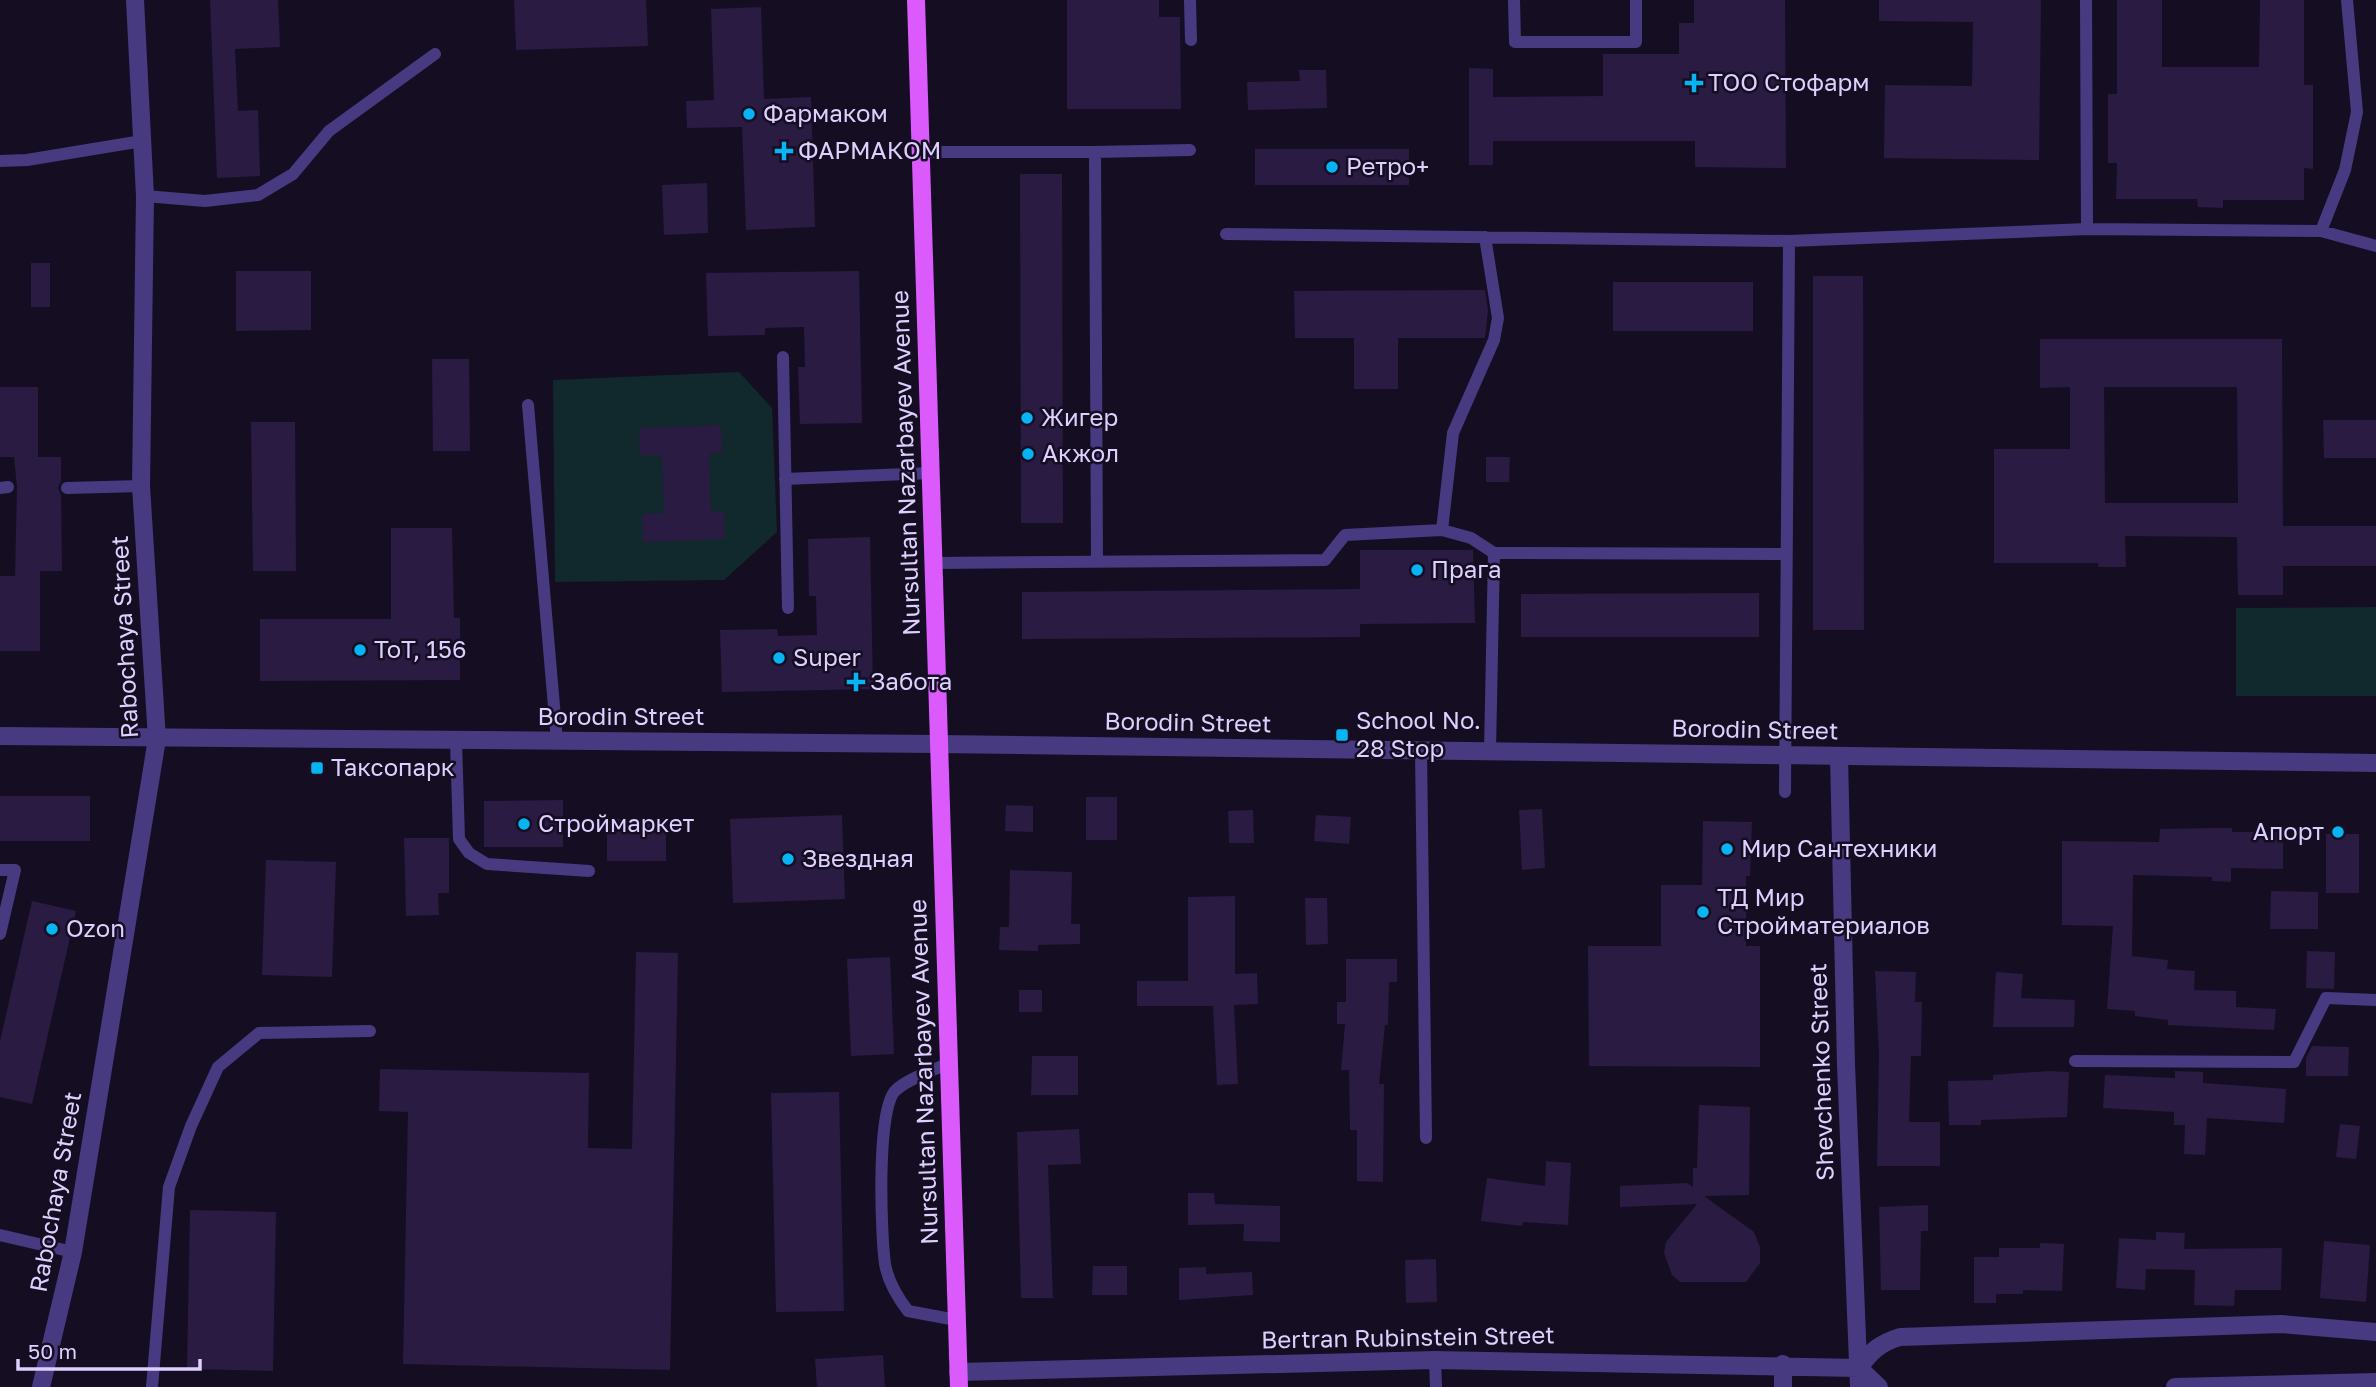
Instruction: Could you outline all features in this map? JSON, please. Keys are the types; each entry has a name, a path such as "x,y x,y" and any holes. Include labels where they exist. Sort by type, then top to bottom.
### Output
{"main road":[{"name":"Nursultan Nazarbayev Avenue","path":"916,0 958,1380"}],"street":[{"name":"Rabochaya Street","path":"41,1387 72,1252 157,739 141,486 145,196 135,0"},
{"name":"Borodin Street","path":"0,736 938,744 2376,763"},
{"name":"Shevchenko Street","path":"1839,756 1846,1064 1860,1387"},
{"path":"1879,1387 1859,1368 1872,1350 1884,1341 1900,1337 2281,1324 2376,1332"},
{"name":"Bertran Rubinstein Street","path":"958,1380 1435,1360 1783,1364 1859,1368"},
{"path":"1783,1364 1783,1387"},
{"path":"2175,1387 2376,1382"}],"lane":[{"path":"1190,0 1191,40"},
{"path":"1514,0 1515,42 1636,42 1636,0"},
{"path":"2086,0 2087,229"},
{"path":"2321,231 2345,170 2357,112 2347,0"},
{"path":"145,196 205,201 258,195 293,174 329,131 435,54"},
{"path":"0,162 142,141"},
{"path":"921,152 1190,150"},
{"path":"1095,152 1097,562"},
{"path":"1226,234 1788,241 2087,229 2321,231 2376,246"},
{"path":"1443,530 1453,433 1494,340 1498,318 1485,237"},
{"path":"1785,792 1788,241"},
{"path":"783,357 788,608"},
{"path":"528,405 558,741"},
{"path":"786,478 931,473"},
{"path":"67,488 141,486"},
{"path":"934,563 1325,560 1345,535 1443,530 1471,538 1494,553 1785,554"},
{"path":"1490,751 1494,553"},
{"path":"456,741 459,839 469,853 486,864 589,871"},
{"path":"1421,750 1426,1138"},
{"path":"0,870 15,870 0,934"},
{"path":"2075,1060 2294,1062 2326,998 2376,1000"},
{"path":"152,1387 169,1187 191,1126 218,1067 259,1033 370,1031"},
{"path":"948,1063 895,1090 887,1105 882,1129 885,1265 897,1296 908,1311 956,1320"},
{"path":"0,1235 72,1252"},
{"path":"1435,1360 1436,1387"}],"green space":[{"path":"739,372 772,408 777,532 724,580 555,582 553,380"},
{"path":"2376,607 2376,696 2236,696 2236,608"}],"building":[{"path":"210,0 278,0 280,47 235,49 238,111 258,110 260,176 217,178"},
{"path":"514,0 646,0 648,46 516,50"},
{"path":"1067,0 1159,0 1159,17 1180,17 1181,109 1067,109"},
{"name":"ТОО Стофарм","path":"1694,0 1785,0 1786,168 1695,167 1695,141 1493,141 1493,165 1469,165 1469,68 1493,69 1493,97 1603,96 1603,54 1679,54 1679,23 1694,23"},
{"path":"1879,0 2041,0 2039,160 1884,158 1885,85 1972,86 1973,22 1879,21"},
{"path":"2117,0 2162,0 2162,67 2259,67 2260,0 2304,0 2304,85 2313,85 2313,169 2304,168 2304,200 2223,200 2223,208 2198,207 2197,199 2116,199 2117,163 2108,163 2108,94 2117,94"},
{"name":"Фармаком","path":"761,7 764,99 811,97 815,227 746,230 742,127 687,128 686,101 714,100 711,9"},
{"path":"1299,70 1326,70 1327,108 1248,110 1247,82 1300,81"},
{"name":"Ретро+","path":"1255,149 1409,149 1409,185 1255,185"},
{"path":"1020,174 1062,174 1063,523 1021,523"},
{"path":"707,183 708,233 664,235 662,185"},
{"path":"31,263 50,263 50,307 31,307"},
{"path":"236,271 311,271 311,330 236,331"},
{"path":"859,271 862,423 800,424 798,367 805,367 804,327 765,328 765,335 708,336 706,273"},
{"path":"1813,276 1863,276 1864,630 1813,630"},
{"path":"1613,282 1753,282 1753,331 1613,331"},
{"path":"1485,290 1488,310 1485,338 1398,338 1398,389 1354,389 1354,338 1295,338 1294,291"},
{"path":"2040,339 2282,339 2283,526 2376,526 2376,566 2283,566 2283,595 2238,595 2237,537 2125,536 2126,567 2098,567 2098,563 1994,563 1994,449 2070,449 2070,387 2040,388","holes":["2104,387 2237,387 2238,503 2105,503"]},
{"path":"432,359 469,359 470,451 433,451"},
{"path":"0,387 38,387 38,457 61,457 61,481 58,488 61,495 62,571 40,571 40,651 0,651 0,576 15,576 17,487 14,457 0,457"},
{"path":"2323,420 2376,420 2376,458 2324,458"},
{"path":"251,422 295,422 296,571 253,571"},
{"path":"721,425 722,453 709,453 711,511 724,511 725,539 643,542 642,514 664,513 662,455 640,455 639,428"},
{"path":"1486,457 1510,457 1509,482 1486,482"},
{"name":"ТоТ, 156","path":"391,528 452,528 454,618 460,618 460,680 260,681 260,619 391,619"},
{"path":"870,537 873,689 722,692 720,630 777,629 778,636 817,635 816,596 809,596 808,539"},
{"path":"1360,550 1473,550 1475,623 1360,624 1360,637 1022,639 1022,592 1360,589"},
{"path":"1759,593 1759,637 1521,637 1521,594"},
{"path":"0,796 90,796 90,841 0,841"},
{"path":"1086,797 1117,797 1117,840 1086,840"},
{"name":"Строймаркет","path":"563,800 563,847 484,847 484,801"},
{"path":"1006,805 1033,806 1033,832 1005,831"},
{"path":"1542,809 1545,868 1522,870 1519,810"},
{"path":"1253,810 1254,843 1229,843 1228,811"},
{"name":"Звездная","path":"842,815 845,899 733,903 730,819"},
{"path":"1316,815 1351,817 1349,844 1314,841"},
{"path":"666,818 666,861 607,861 607,819"},
{"path":"1703,821 1752,822 1750,876 1746,876 1746,946 1760,946 1760,1067 1589,1066 1588,946 1661,946 1661,885 1702,885"},
{"path":"2232,828 2232,832 2283,832 2283,869 2231,868 2231,882 2212,881 2212,877 2133,875 2132,956 2168,960 2167,969 2195,971 2194,990 2236,991 2236,1007 2276,1009 2274,1030 2168,1025 2168,1020 2135,1016 2135,1011 2107,1009 2113,926 2062,925 2062,841 2159,842 2160,829"},
{"path":"2326,834 2359,834 2359,893 2326,893"},
{"path":"404,838 449,838 449,893 438,893 439,915 406,916"},
{"path":"266,860 336,862 332,977 262,975"},
{"path":"1010,870 1072,872 1071,924 1080,924 1080,944 1038,945 1038,951 999,950 1000,927 1009,927"},
{"path":"2271,891 2318,892 2318,929 2270,929"},
{"path":"1235,896 1235,974 1257,973 1258,1004 1234,1005 1238,1084 1217,1085 1213,1006 1137,1006 1137,981 1188,981 1188,897"},
{"path":"1305,898 1327,898 1328,944 1306,945"},
{"path":"32,901 76,911 32,1104 0,1097 0,1041"},
{"path":"2307,951 2335,952 2334,989 2306,988"},
{"path":"636,952 678,953 670,1370 403,1364 408,1112 379,1111 380,1069 589,1073 588,1148 632,1149"},
{"path":"890,957 894,1054 851,1056 847,959"},
{"path":"1346,959 1397,959 1397,982 1389,982 1388,1025 1385,1025 1379,1084 1384,1084 1383,1182 1357,1181 1357,1130 1350,1130 1349,1070 1341,1070 1345,1024 1337,1024 1337,1002 1346,1002"},
{"path":"1875,971 1916,972 1915,1002 1922,1002 1921,1056 1911,1056 1909,1122 1940,1122 1940,1166 1877,1166 1879,1055"},
{"path":"1996,972 2023,974 2021,998 2075,1000 2074,1027 1993,1027"},
{"path":"1019,990 1042,990 1042,1012 1019,1012"},
{"path":"2312,1046 2349,1047 2348,1076 2306,1076 2306,1058"},
{"path":"1032,1056 1078,1056 1078,1095 1031,1095"},
{"path":"2175,1071 2203,1072 2203,1083 2286,1089 2284,1123 2207,1118 2205,1155 2184,1154 2185,1125 2174,1125 2174,1112 2103,1108 2105,1075 2175,1078"},
{"path":"2069,1072 2067,1117 1981,1120 1981,1125 1949,1125 1948,1081 1993,1080 1993,1075"},
{"path":"839,1092 844,1311 776,1312 771,1093"},
{"path":"1699,1105 1750,1107 1749,1195 1704,1196 1754,1232 1760,1247 1760,1263 1746,1282 1680,1282 1672,1275 1664,1253 1666,1242 1697,1204 1620,1207 1620,1186 1687,1183 1693,1187 1693,1168 1697,1168"},
{"path":"2340,1124 2360,1126 2356,1159 2336,1157"},
{"path":"1079,1129 1081,1164 1048,1165 1053,1298 1021,1298 1017,1132"},
{"path":"1546,1161 1571,1163 1568,1225 1523,1222 1522,1226 1481,1221 1487,1178 1545,1186"},
{"path":"1188,1193 1214,1193 1215,1204 1280,1206 1280,1242 1243,1241 1244,1224 1188,1225"},
{"path":"1928,1205 1928,1231 1921,1231 1920,1290 1881,1290 1879,1207"},
{"path":"190,1210 276,1212 273,1371 187,1369"},
{"path":"2156,1232 2185,1233 2184,1249 2282,1248 2281,1290 2235,1290 2234,1306 2194,1305 2195,1270 2146,1269 2145,1290 2116,1288 2119,1238 2156,1240"},
{"path":"2324,1241 2370,1245 2366,1302 2320,1298"},
{"path":"2040,1243 2064,1244 2062,1291 2023,1290 2023,1294 1996,1294 1996,1303 1974,1303 1974,1257 1999,1257 1999,1248 2040,1248"},
{"path":"1436,1259 1437,1302 1406,1303 1405,1260"},
{"path":"1093,1266 1127,1266 1127,1295 1092,1295"},
{"path":"1206,1267 1206,1274 1252,1272 1253,1295 1179,1300 1179,1268"},
{"path":"883,1355 885,1387 817,1387 815,1359"}],"place":[{"name":"ТОО Стофарм","path":"1694,83"},
{"name":"Фармаком","path":"749,114"},
{"name":"ФАРМАКОМ","path":"784,151"},
{"name":"Ретро+","path":"1332,167"},
{"name":"Жигер","path":"1027,418"},
{"name":"Акжол","path":"1028,454"},
{"name":"Прага","path":"1417,570"},
{"name":"ТоТ, 156","path":"360,650"},
{"name":"Super","path":"779,658"},
{"name":"Забота","path":"856,682"},
{"name":"School No. 28 Stop","path":"1342,735"},
{"name":"Таксопарк","path":"317,768"},
{"name":"Строймаркет","path":"524,824"},
{"name":"Апорт","path":"2338,832"},
{"name":"Мир Сантехники","path":"1727,849"},
{"name":"Звездная","path":"788,859"},
{"name":"ТД Мир Стройматериалов","path":"1703,912"},
{"name":"Ozon","path":"52,929"}]}
